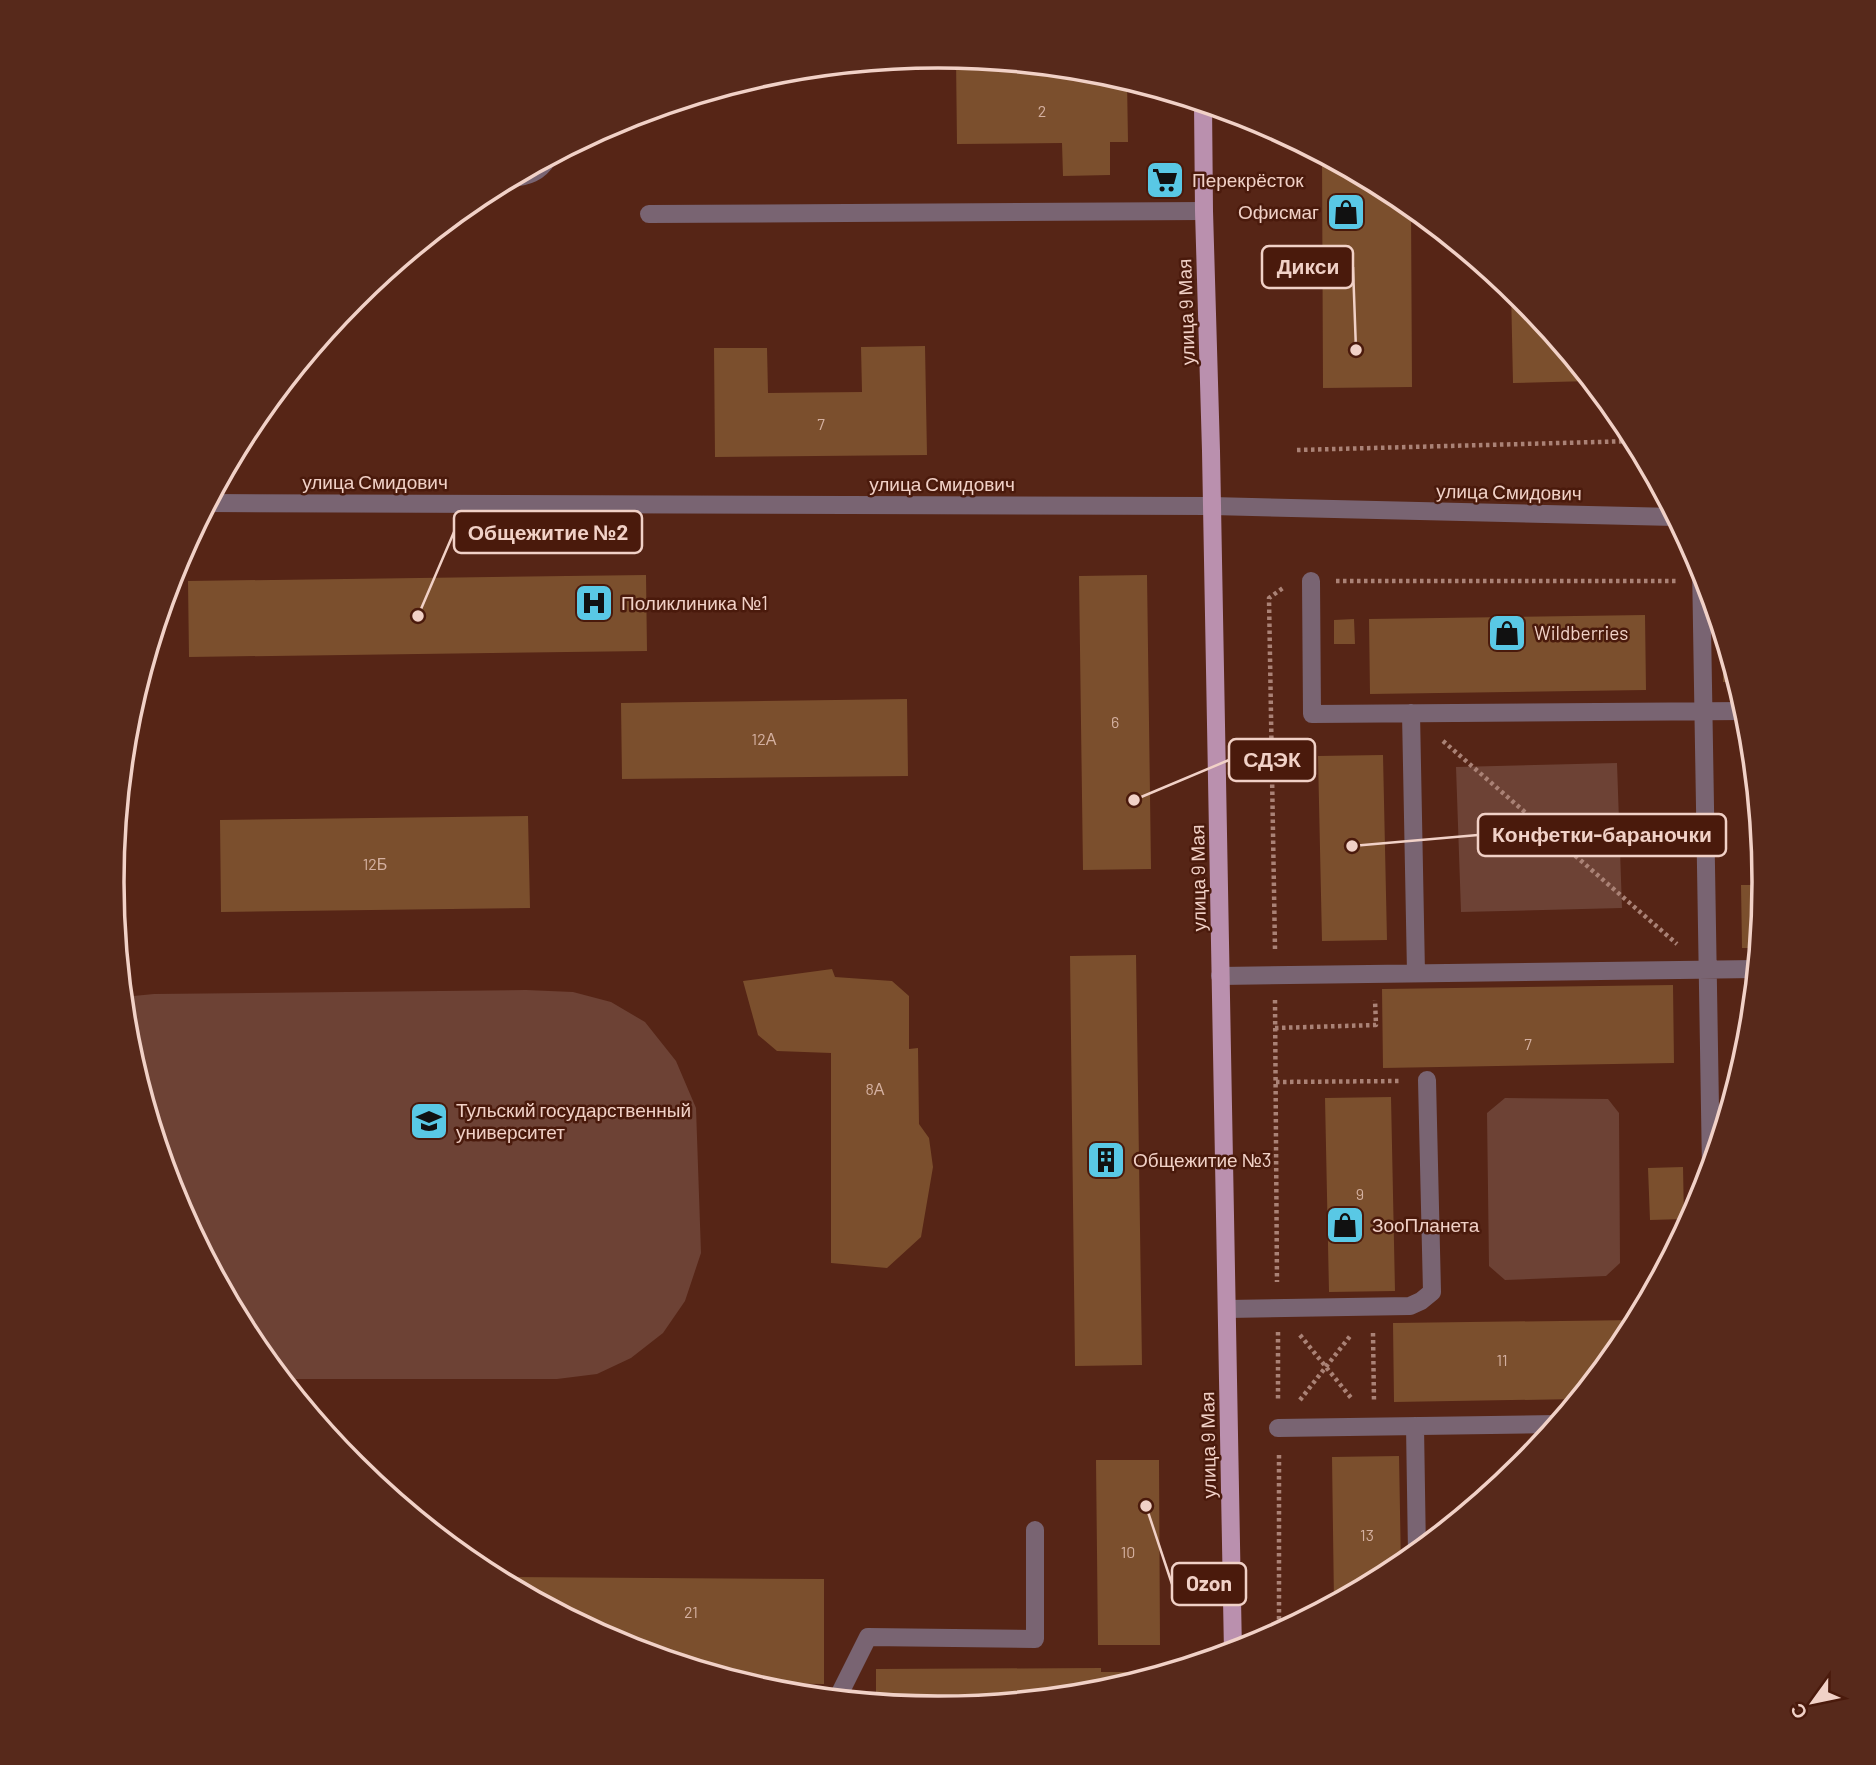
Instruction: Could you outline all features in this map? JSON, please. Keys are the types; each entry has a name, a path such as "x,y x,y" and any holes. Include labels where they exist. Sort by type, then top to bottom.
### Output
{"main road":[{"name":"улица 9 Мая","path":"1203,112 1233,1642"}],"street":[{"path":"649,214 1204,211"},
{"name":"улица Смидович","path":"218,503 1212,506 1665,517"},
{"path":"1311,581 1312,714 1734,710"},
{"path":"1701,601 1710,1142"},
{"path":"1411,713 1416,973"},
{"path":"1220,976 1747,969"},
{"path":"1227,1309 1410,1306 1432,1292 1427,1080"},
{"path":"1278,1428 1545,1424"},
{"path":"1415,1426 1418,1540"},
{"path":"841,1691 868,1637 1035,1639 1035,1530"}],"path":[{"path":"1297,450 1622,441"},
{"path":"1279,1622 1275,975 1269,598 1293,581 1691,573"},
{"path":"1411,713 1707,970"},
{"path":"1275,1028 1376,1025 1374,974"},
{"path":"1276,1082 1427,1080"},
{"path":"1278,1428 1373,1306"},
{"path":"1373,1306 1375,1427"},
{"path":"1278,1308 1375,1427"}],"shaded area":[{"path":"1617,763 1622,908 1461,912 1456,767"},
{"path":"526,990 573,992 611,1002 645,1022 676,1061 696,1108 701,1253 685,1301 663,1333 631,1358 597,1374 557,1379 293,1379 233,1290 208,1243 167,1144 151,1093 132,996"},
{"path":"1505,1098 1608,1099 1619,1113 1620,1263 1606,1276 1505,1280 1489,1266 1487,1113"}],"building":[{"path":"956,69 1044,75 1127,91 1128,142 1110,142 1110,175 1063,176 1062,143 957,144"},
{"path":"1322,165 1411,220 1412,387 1323,388"},
{"path":"1511,304 1579,381 1513,383"},
{"path":"925,346 927,455 715,457 714,348 767,348 768,393 862,392 861,347"},
{"path":"646,575 647,651 189,657 188,581"},
{"path":"1147,575 1151,869 1083,870 1079,576"},
{"path":"1645,615 1646,690 1370,694 1369,619"},
{"path":"1354,619 1355,644 1334,644 1334,620"},
{"path":"1723,666 1727,682 1723,682"},
{"path":"907,699 908,776 622,779 621,703"},
{"path":"1383,755 1387,940 1322,941 1318,756"},
{"path":"528,816 530,908 221,912 220,820"},
{"path":"1741,885 1752,885 1750,948 1742,948"},
{"name":"Общежитие №3","path":"1136,955 1142,1365 1075,1366 1070,956"},
{"path":"832,969 835,977 892,981 909,996 909,1049 918,1048 919,1124 929,1138 933,1167 921,1237 887,1268 831,1263 831,1053 777,1051 758,1035 743,981"},
{"path":"1673,985 1674,1063 1383,1068 1382,989"},
{"path":"1391,1097 1395,1291 1329,1292 1325,1098"},
{"path":"1683,1167 1684,1208 1679,1219 1650,1220 1648,1168"},
{"path":"1624,1320 1566,1399 1394,1402 1393,1323"},
{"path":"1399,1456 1401,1552 1334,1594 1332,1457"},
{"path":"1096,1460 1159,1460 1160,1645 1098,1645"},
{"path":"514,1577 824,1579 824,1684 779,1681 676,1654 578,1613"},
{"path":"1101,1668 1101,1672 1136,1672 1044,1690 938,1697 876,1694 876,1669"}],"place":[{"name":"Перекрёсток","path":"1165,180"},
{"name":"Офисмаг","path":"1346,212"},
{"name":"Дикси","path":"1356,350"},
{"name":"Поликлиника №1","path":"594,603"},
{"name":"Общежитие №2","path":"418,616"},
{"name":"Wildberries","path":"1507,633"},
{"name":"СДЭК","path":"1134,800"},
{"name":"Конфетки-бараночки","path":"1352,846"},
{"name":"Тульский государственный университет","path":"429,1121"},
{"name":"Общежитие №3","path":"1106,1160"},
{"name":"ЗооПланета","path":"1345,1225"},
{"name":"Ozon","path":"1146,1506"}]}
